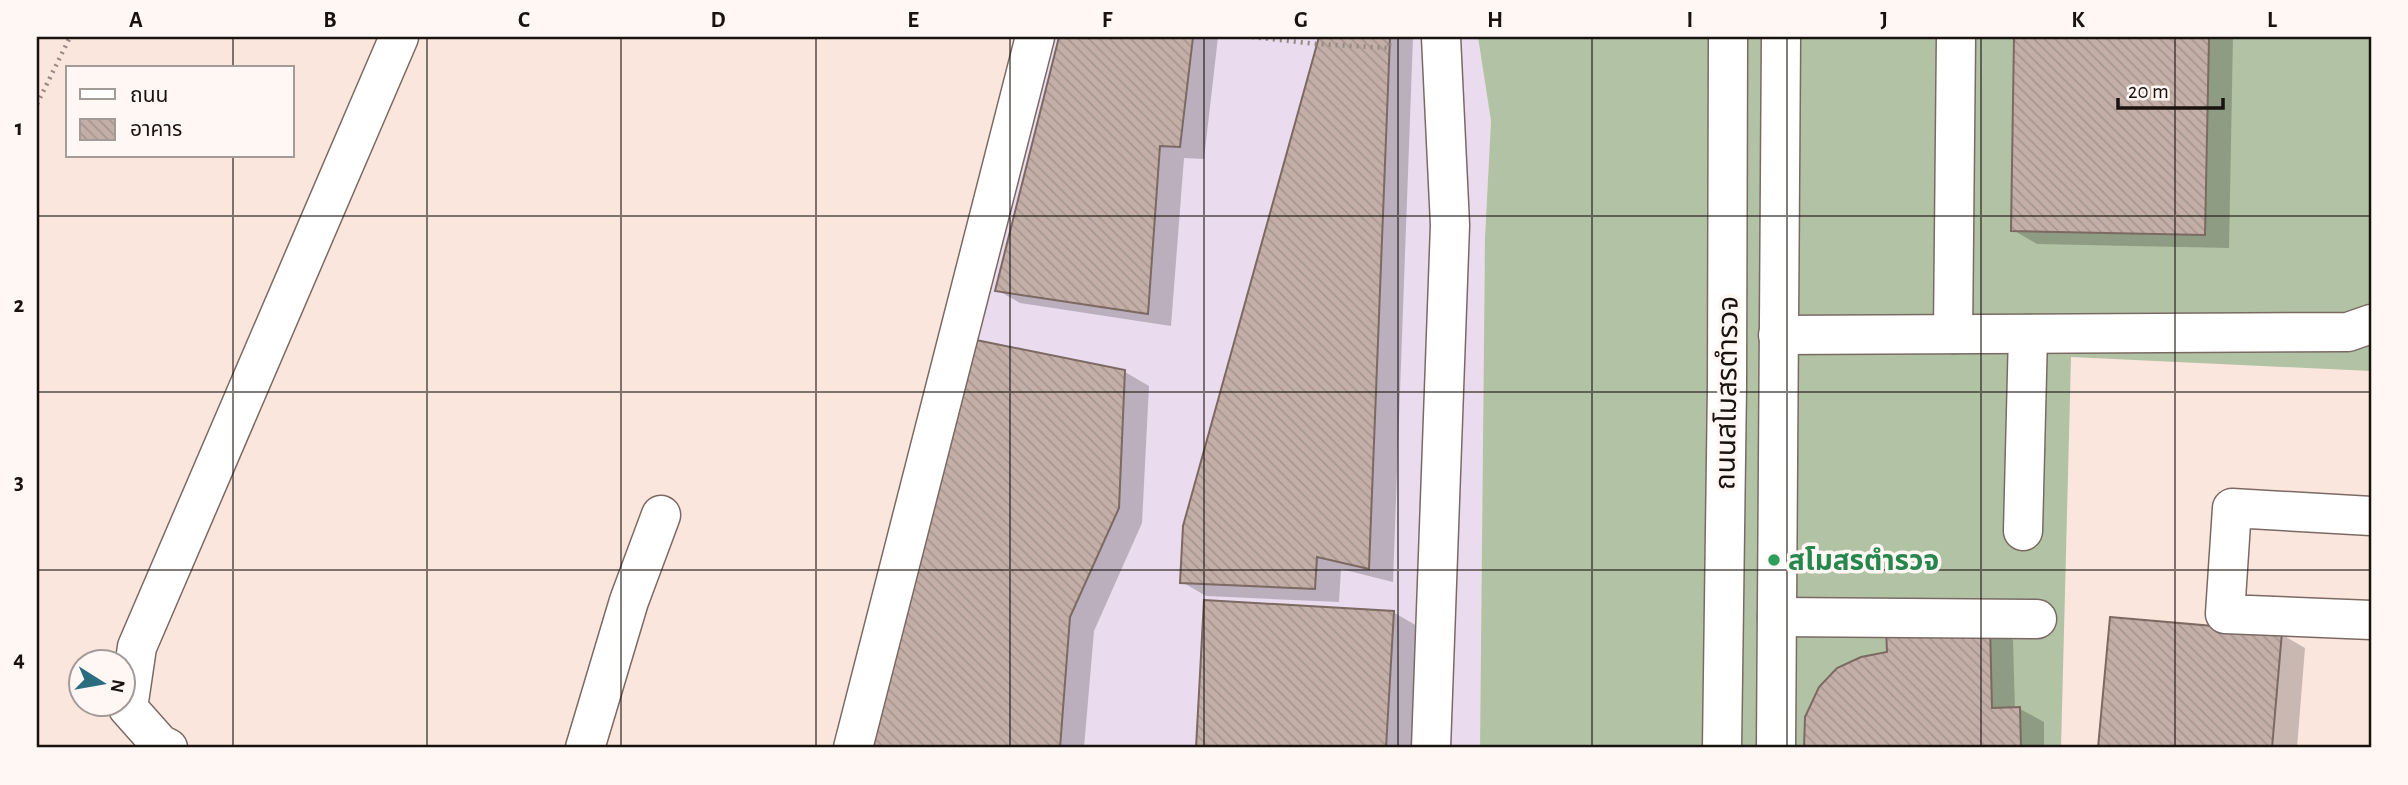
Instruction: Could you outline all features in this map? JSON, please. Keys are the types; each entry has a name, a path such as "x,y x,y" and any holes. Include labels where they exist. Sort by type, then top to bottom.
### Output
{"street":[{"path":"168,748 160,744 128,708 137,647 399,37"},
{"path":"853,748 1035,37"},
{"path":"1431,748 1450,225 1441,37"},
{"name":"ถนนสโมสรตำรวจ","path":"1721,748 1727,386 1728,37"},
{"name":"ถนนสโมสรตำรวจ","path":"1776,748 1781,37"},
{"path":"1952,334 1956,37"},
{"path":"1778,335 2348,332 2371,324"},
{"path":"2023,531 2028,334"},
{"path":"2371,516 2232,508 2225,614 2371,620"},
{"path":"585,748 629,601 661,515"},
{"path":"1777,617 2037,619"}],"path":[{"path":"37,104 70,37"},
{"path":"1252,37 1389,48 1390,37"}],"shaded area":[{"path":"1028,37 1478,37 1491,121 1485,237 1480,748 837,748"}],"green space":[{"name":"สโมสรตำรวจ","path":"1478,37 2371,37 2371,371 2071,357 2061,748 1480,748 1485,237 1491,121"}],"building":[{"path":"1059,37 1193,37 1180,147 1160,146 1148,314 995,291"},
{"path":"1319,37 1390,37 1369,569 1317,557 1315,589 1180,583 1183,526"},
{"path":"2014,37 2209,37 2205,235 2011,231"},
{"path":"976,340 1125,370 1119,508 1070,617 1060,748 872,748"},
{"path":"1204,600 1394,611 1386,748 1196,748"},
{"path":"2110,617 2282,632 2272,748 2098,748"},
{"path":"1990,625 1992,708 2020,707 2021,748 1804,748 1805,717 1819,687 1837,668 1861,657 1887,652 1886,628"}],"place":[{"name":"สโมสรตำรวจ","path":"1774,560"}]}
